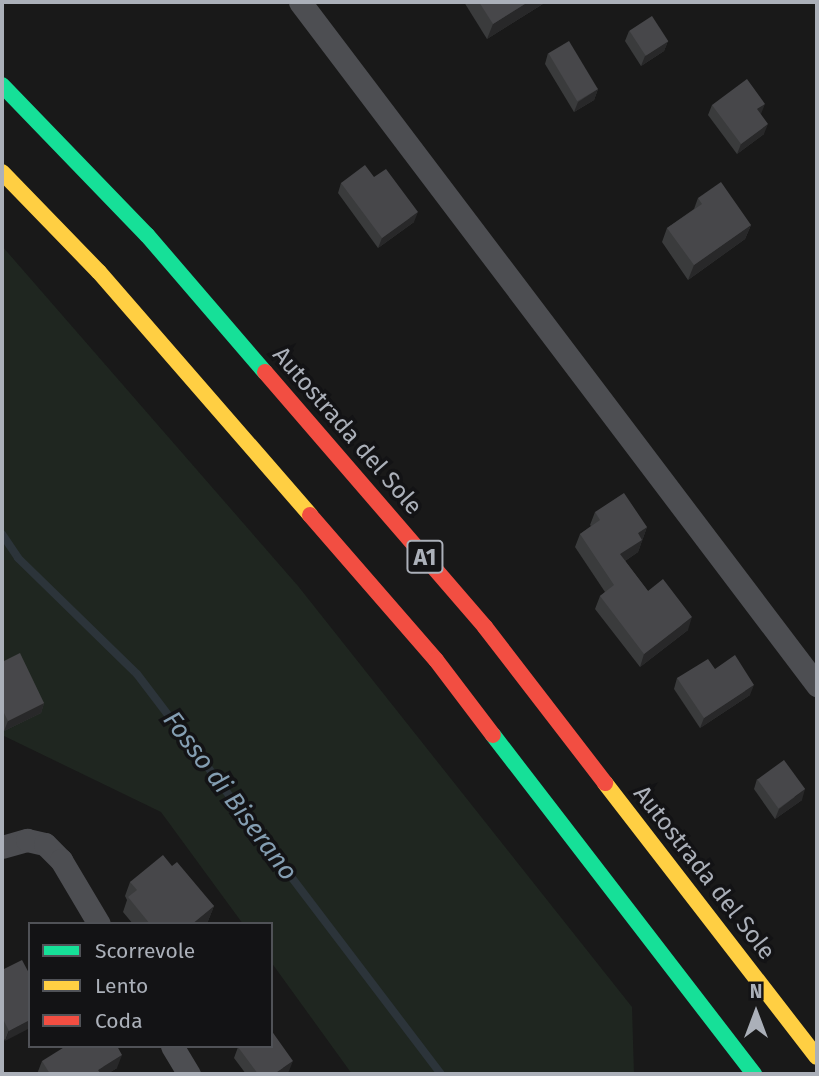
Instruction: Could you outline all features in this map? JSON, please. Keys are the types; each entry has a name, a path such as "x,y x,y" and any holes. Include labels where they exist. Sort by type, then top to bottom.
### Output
{"highway":[{"name":"Autostrada del Sole","path":"2,85 148,235 485,627 817,1057"},
{"name":"A1","path":"2,172 99,272 436,660 754,1074"}],"street":[{"path":"300,2 817,685"},
{"path":"2,847 27,840 45,844 61,860 98,922"},
{"path":"173,1048 189,1074"}],"shaded area":[{"path":"2,246 298,586 632,1007 634,1074 352,1074 273,965 273,922 242,922 161,812 2,735"}],"building":[{"path":"479,2 528,2 493,24"},
{"path":"652,16 668,41 646,56 629,31"},
{"path":"569,41 598,89 577,101 548,53"},
{"path":"747,79 765,104 757,109 768,124 741,144 712,105"},
{"path":"365,165 374,177 386,169 418,212 382,238 341,183"},
{"path":"721,182 751,225 694,265 667,228 702,204 698,198"},
{"path":"624,493 647,527 638,533 642,540 620,554 648,591 663,579 692,617 644,654 600,596 614,585 580,534 600,520 595,512"},
{"path":"20,653 44,703 8,721 2,709 2,662"},
{"path":"735,655 754,685 704,718 677,678 708,659 715,669"},
{"path":"784,760 805,789 778,809 757,779"},
{"path":"163,855 172,866 177,862 214,906 194,922 148,922 128,897 137,890 130,882"},
{"path":"22,960 28,971 28,1021 9,1031 2,1017 2,970"},
{"path":"273,1033 293,1061 274,1074 258,1074 239,1048 273,1048"},
{"path":"63,1048 118,1048 122,1055 98,1070 101,1074 50,1074 42,1061"}],"waterway":[{"name":"Fosso di Biserano","path":"2,534 18,558 137,674 441,1074"}],"traffic: fast":[{"path":"2,85 147,235 265,372"},
{"path":"493,735 754,1074"}],"traffic: slow":[{"path":"2,172 99,272 310,515"},
{"path":"605,783 817,1057"}],"traffic: jam":[{"path":"265,372 485,627 605,783"},
{"path":"310,515 436,660 493,735"}]}
